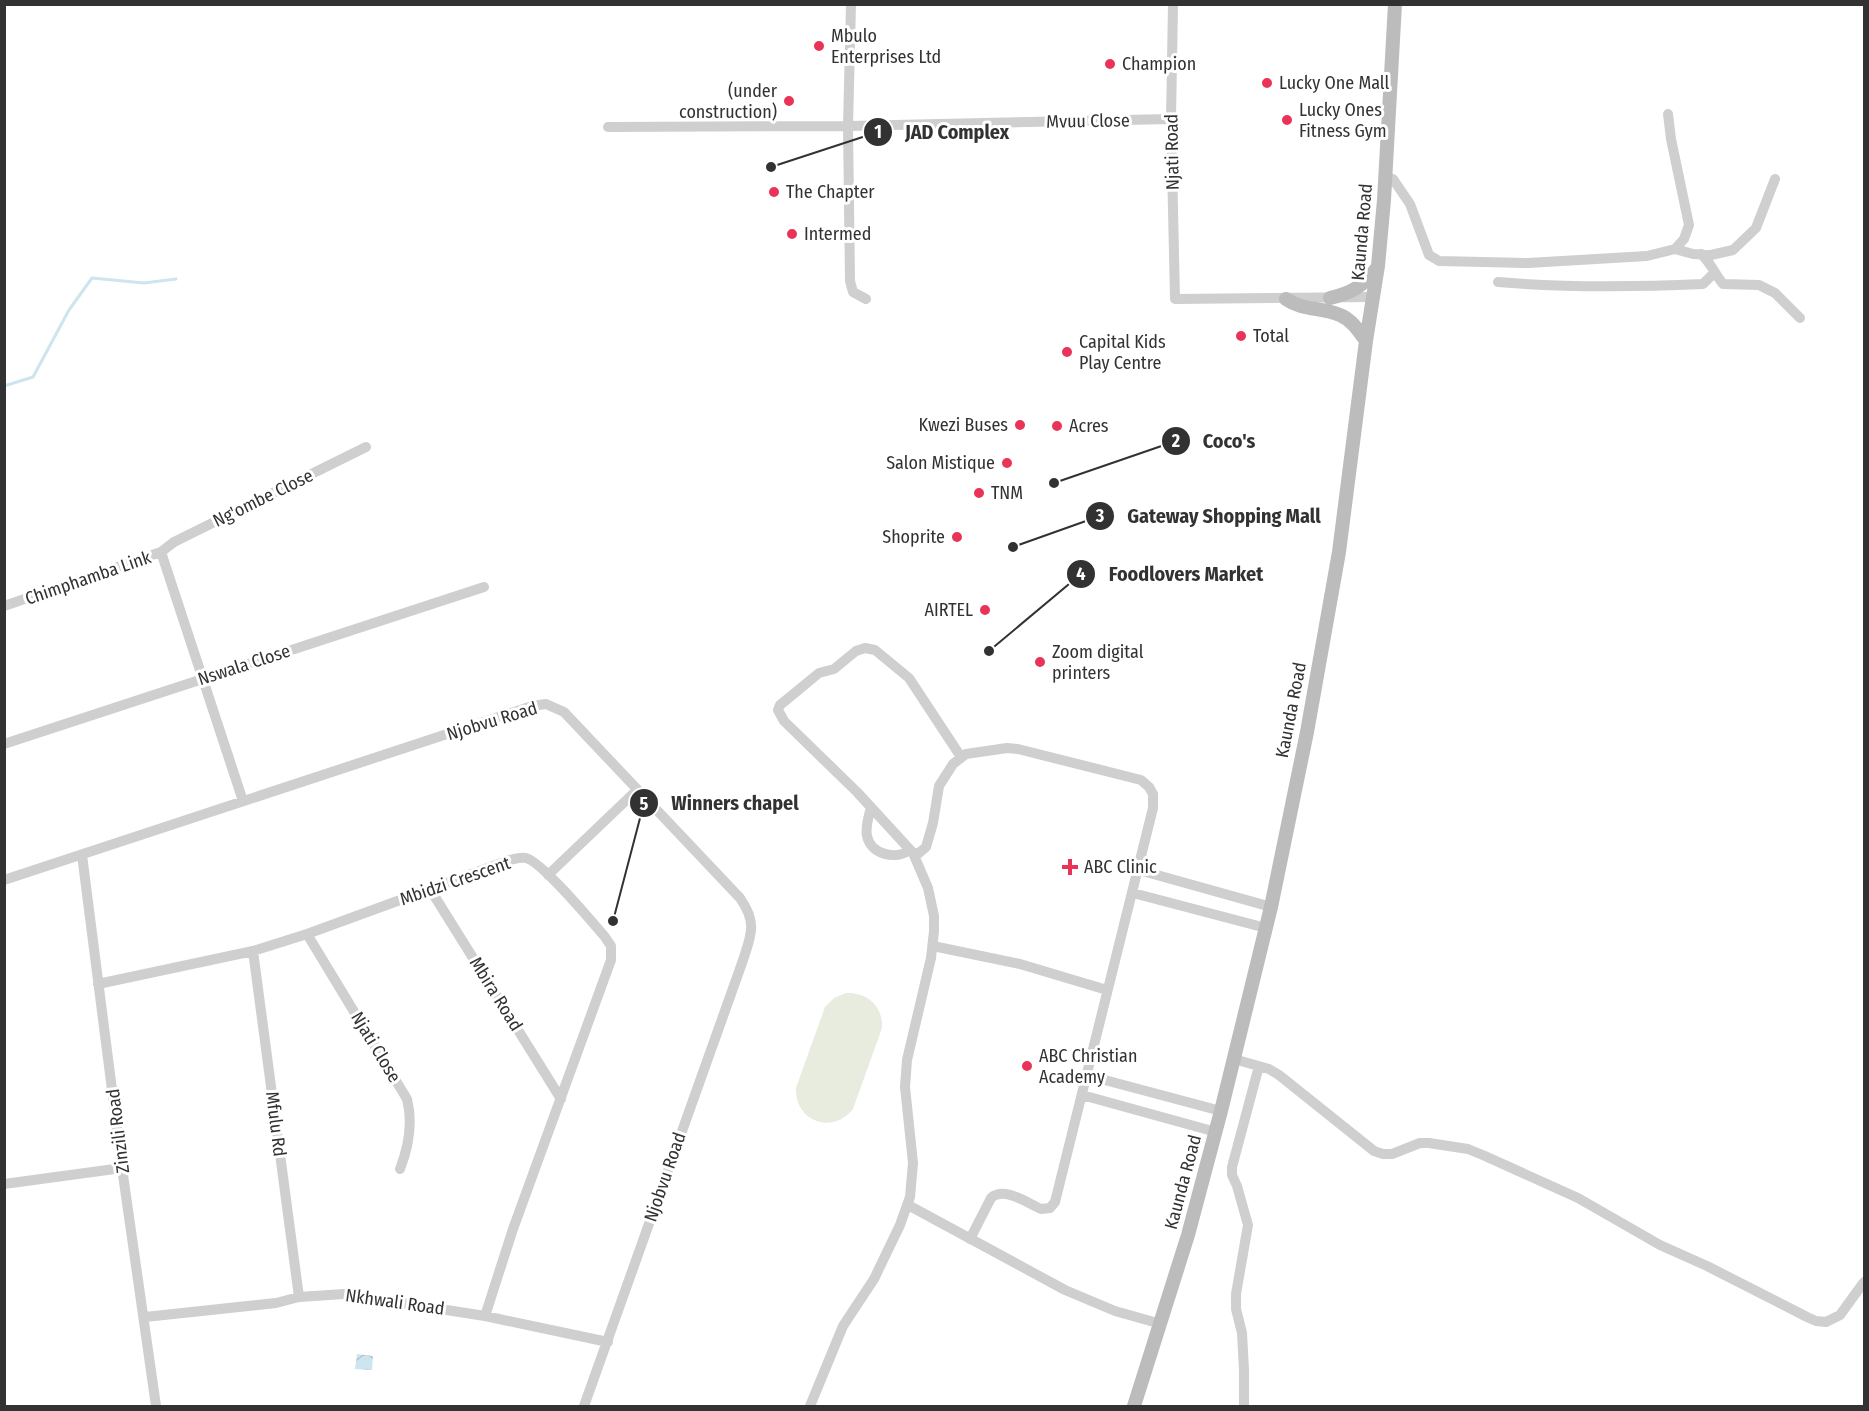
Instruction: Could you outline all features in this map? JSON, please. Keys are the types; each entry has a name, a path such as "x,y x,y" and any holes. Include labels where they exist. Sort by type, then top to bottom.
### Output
{"main road":[{"name":"Kaunda Road","path":"1134,1407 1188,1235 1216,1132 1271,907 1307,732 1338,562 1366,341 1378,266 1395,4"},
{"path":"1330,297 1346,294 1360,286 1378,266"},
{"path":"1286,298 1296,306 1340,315 1357,328 1366,341"}],"street":[{"path":"851,4 848,126 850,281 853,292 866,299"},
{"name":"Njati Road","path":"1173,4 1171,119 1175,299 1286,298"},
{"path":"1668,114 1689,225 1684,239 1675,249"},
{"name":"Mvuu Close","path":"608,127 848,126 1171,119"},
{"path":"1385,177 1393,179 1410,204 1429,255 1439,261 1528,263 1647,256 1675,249 1711,255 1733,250 1756,228 1775,179"},
{"path":"1701,254 1712,264 1714,273 1723,284"},
{"path":"1703,285 1714,273"},
{"path":"1498,282 1539,286 1628,288 1723,284 1759,285 1775,293 1800,318"},
{"path":"1286,298 1374,297"},
{"name":"Ng'ombe Close","path":"161,552 174,542 366,447"},
{"name":"Chimphamba Link","path":"4,606 161,552 243,801"},
{"name":"Nswala Close","path":"4,744 484,587"},
{"path":"810,1407 843,1326 874,1279 908,1205 912,1190 913,1163 905,1087 907,1060 933,946 934,916 926,881 912,852 871,807 784,721 778,710 785,700 819,674 834,669 856,651 865,648 875,650 909,678 961,756"},
{"name":"Njobvu Road","path":"4,880 540,704 555,707 564,712 740,898 750,915 752,927 742,963 584,1407"},
{"path":"871,807 867,835 872,847 894,856 912,852 919,853 926,848 939,786 953,764 961,756 1007,748 1141,780 1146,783 1153,794 1153,808 1139,870 1053,1205 1050,1208 1041,1209 1004,1193 994,1194 970,1239"},
{"path":"548,875 637,790"},
{"name":"Zinzili Road","path":"82,855 122,1168 156,1407"},
{"name":"Mbidzi Crescent","path":"98,984 253,951 307,934 513,859 526,858 533,861 605,937 610,946 611,960 513,1229 485,1316"},
{"path":"1139,870 1271,907"},
{"name":"Mbira Road","path":"430,889 561,1099"},
{"path":"1133,893 1266,928"},
{"name":"Njati Close","path":"307,934 407,1099 410,1118 409,1144 400,1168"},
{"path":"933,946 1020,964 1107,990"},
{"name":"Mfulu Rd","path":"253,951 298,1297"},
{"path":"1234,1059 1279,1074 1374,1151 1392,1154 1420,1143 1429,1143 1476,1152 1578,1198 1660,1245 1707,1266 1807,1317 1826,1322 1840,1316 1864,1282"},
{"path":"1244,1407 1242,1333 1236,1309 1236,1293 1248,1225 1238,1186 1232,1175 1232,1167 1259,1066"},
{"path":"1086,1075 1221,1111"},
{"path":"1082,1095 1216,1132"},
{"path":"4,1184 122,1168"},
{"path":"908,1205 1065,1290 1115,1311 1161,1324"},
{"name":"Nkhwali Road","path":"145,1317 344,1293 485,1316 608,1342"}],"shaded area":[{"path":"846,993 861,995 872,1002 880,1013 882,1028 853,1109 844,1117 825,1123 816,1121 802,1109 797,1100 796,1088 825,1007 834,998"}],"water":[{"path":"357,1354 373,1356 372,1370 355,1369"}],"waterway":[{"path":"4,386 33,377 69,310 92,278 144,283 176,279"}],"place":[{"name":"Mbulo Enterprises Ltd","path":"819,46"},
{"name":"Champion","path":"1110,64"},
{"name":"Lucky One Mall","path":"1267,83"},
{"name":"(under construction)","path":"789,101"},
{"name":"Lucky Ones Fitness Gym","path":"1287,120"},
{"name":"JAD Complex","path":"771,167"},
{"name":"The Chapter","path":"774,192"},
{"name":"Intermed","path":"792,234"},
{"name":"Total","path":"1241,336"},
{"name":"Capital Kids Play Centre","path":"1067,352"},
{"name":"Kwezi Buses","path":"1020,425"},
{"name":"Acres","path":"1057,426"},
{"name":"Salon Mistique","path":"1007,463"},
{"name":"Coco's","path":"1054,483"},
{"name":"TNM","path":"979,493"},
{"name":"Shoprite","path":"957,537"},
{"name":"Gateway Shopping Mall","path":"1013,547"},
{"name":"AIRTEL","path":"985,610"},
{"name":"Foodlovers Market","path":"989,651"},
{"name":"Zoom digital printers","path":"1040,662"},
{"name":"ABC Clinic","path":"1070,867"},
{"name":"Winners chapel","path":"613,921"},
{"name":"ABC Christian Academy","path":"1027,1066"}]}
